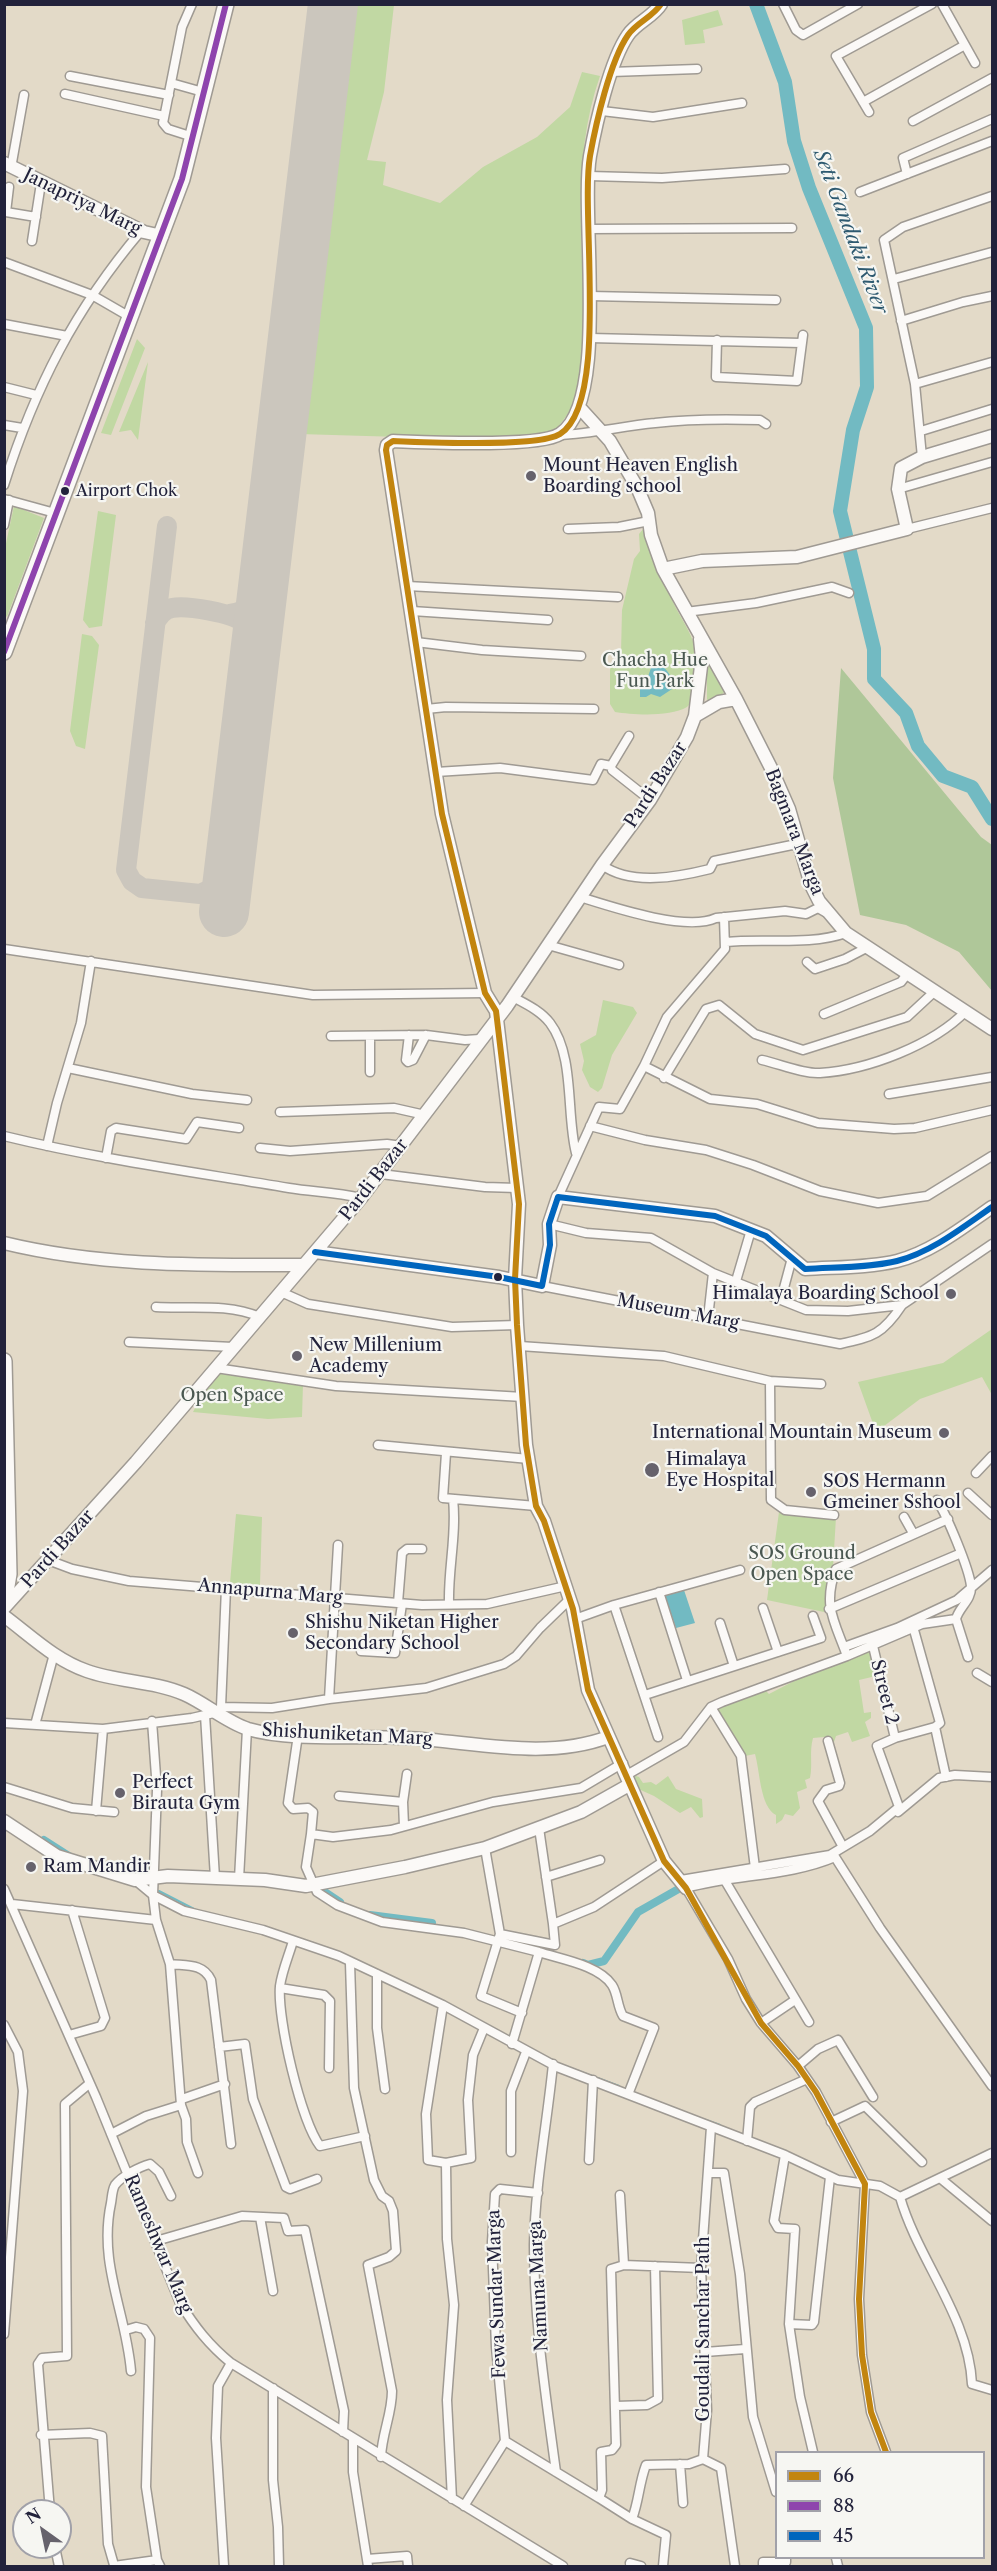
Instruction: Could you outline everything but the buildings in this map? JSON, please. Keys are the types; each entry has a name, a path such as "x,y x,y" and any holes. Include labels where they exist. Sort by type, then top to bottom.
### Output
{"highway":[{"path":"4,652 9,621 55,513 162,236 193,137 226,4"},
{"path":"4,1361 6,1551 9,1574 4,1606"}],"street":[{"path":"192,4 182,27 164,123 168,129 193,137"},
{"path":"559,435 580,408 590,338 588,229 590,157 611,72 632,29 661,4"},
{"path":"783,4 801,35 858,4"},
{"path":"869,112 836,56 932,4"},
{"path":"942,4 975,63"},
{"path":"863,102 965,45"},
{"path":"611,72 697,69"},
{"path":"70,76 169,95"},
{"path":"913,121 993,78"},
{"path":"171,83 203,93"},
{"path":"65,94 164,116"},
{"path":"8,165 24,95"},
{"path":"602,111 653,117 742,103"},
{"path":"907,174 903,158 993,119"},
{"path":"860,192 936,165 993,141"},
{"name":"Janapriya Marg","path":"8,165 141,231 162,236"},
{"path":"589,176 662,178 785,170"},
{"path":"32,241 41,183"},
{"path":"9,187 6,212 36,217"},
{"path":"922,457 915,384 884,240 892,232 993,196"},
{"path":"588,229 792,228"},
{"path":"4,485 22,428 36,394 67,336 92,295 141,231"},
{"path":"894,279 993,252"},
{"path":"4,262 92,295 130,317"},
{"path":"590,296 776,300"},
{"path":"901,321 963,302 993,296"},
{"path":"4,324 67,336"},
{"path":"590,338 802,339 797,381 716,377 717,340"},
{"path":"915,384 993,362"},
{"path":"4,387 36,394"},
{"name":"Bagmara Marga","path":"580,408 603,432 637,487 663,569 700,639 736,699 789,809 811,885 830,916 846,933 993,1029"},
{"path":"921,431 993,409"},
{"path":"766,424 760,420 682,421 630,426 603,432 499,442 388,442 386,450 446,834 485,993 493,1004 497,1018 519,1204 515,1280 517,1325 529,1459 536,1506 544,1521 570,1599 588,1690 608,1737 623,1763 627,1780 664,1861 675,1878 683,1884 761,2023 807,2079 865,2184 860,2324 871,2412 886,2451"},
{"path":"4,425 22,428"},
{"path":"907,529 898,489 901,468 922,457 993,436"},
{"path":"898,489 993,462"},
{"path":"4,525 7,500 55,513"},
{"path":"663,569 702,561 787,558 993,508"},
{"path":"568,529 619,527 649,521"},
{"path":"407,586 618,597"},
{"path":"686,612 756,603 832,587 849,593"},
{"path":"412,611 548,620"},
{"name":"Pardi Bazar","path":"4,1606 48,1560 216,1368 361,1198 513,997 602,865 650,800 682,745 695,716 702,658 700,639"},
{"path":"416,642 482,650 581,656"},
{"path":"695,716 719,702 736,699"},
{"path":"426,709 446,706 594,709"},
{"path":"629,736 611,766 612,771 650,800"},
{"path":"436,772 500,768 593,780 601,764 611,766"},
{"path":"602,865 622,874 663,877 710,869 714,861 792,845 798,846"},
{"path":"580,897 664,920 708,921 724,917 785,911 806,914 818,908 830,916"},
{"path":"315,1252 515,1280 542,1286 550,1245 549,1224 576,1153 599,1107 620,1109 644,1066 667,1017 725,949 724,917"},
{"path":"726,942 750,940 815,942 846,933"},
{"path":"548,945 619,964"},
{"path":"807,962 815,969 845,959 868,947"},
{"path":"4,948 313,994 485,993"},
{"path":"47,1146 81,1023 91,961"},
{"path":"824,1014 901,982 908,973"},
{"path":"664,1078 706,1009 712,1005 719,1005 755,1034 803,1050 906,1017 935,991"},
{"path":"513,997 534,1008 549,1022 561,1042 571,1134 576,1153"},
{"path":"762,1060 819,1073 867,1064 923,1043 954,1023 966,1011"},
{"path":"409,1035 406,1060 408,1062 413,1060 426,1035"},
{"path":"331,1036 426,1035 465,1040 480,1039"},
{"path":"370,1036 370,1072"},
{"path":"644,1066 710,1099 757,1104 818,1123 894,1129 915,1128 993,1110"},
{"path":"68,1068 192,1094 247,1100"},
{"path":"889,1094 993,1077"},
{"path":"280,1112 394,1108 425,1115"},
{"path":"106,1158 111,1131 116,1128 186,1139 197,1122 239,1128"},
{"path":"590,1126 645,1140 706,1150 820,1191 878,1203 927,1196 993,1156"},
{"path":"4,1136 106,1158 290,1188 332,1191 361,1198"},
{"path":"260,1148 290,1151 387,1143 402,1146"},
{"path":"381,1174 485,1187 517,1188"},
{"path":"558,1197 715,1216 766,1236 805,1269 897,1261 956,1234 993,1207"},
{"path":"549,1224 586,1233 651,1238 712,1273 806,1310 848,1311 902,1305 993,1244"},
{"path":"736,1281 751,1230"},
{"path":"4,1243 43,1252 174,1265 304,1265"},
{"path":"781,1299 792,1258"},
{"path":"708,1318 712,1273"},
{"name":"Museum Marg","path":"542,1286 840,1344 872,1338 893,1318 902,1305"},
{"path":"281,1292 308,1304 452,1327 517,1325"},
{"path":"156,1307 244,1310 260,1317"},
{"path":"129,1342 233,1347"},
{"path":"520,1346 664,1356 770,1381 821,1384"},
{"path":"216,1368 336,1386 523,1397"},
{"path":"770,1381 771,1500 785,1510 834,1515"},
{"path":"378,1445 529,1459"},
{"path":"446,1453 442,1496 445,1498 536,1506"},
{"path":"976,1473 993,1456"},
{"path":"984,1465 993,1472"},
{"path":"968,1493 993,1515"},
{"path":"449,1604 455,1520 453,1499"},
{"path":"937,1500 948,1519 971,1586 969,1598 956,1619 968,1657"},
{"path":"904,1517 913,1533"},
{"path":"847,1656 829,1609 828,1594 836,1569 948,1519"},
{"path":"329,1699 338,1545"},
{"path":"360,1651 395,1653 402,1553 407,1549 422,1549"},
{"path":"829,1609 960,1554"},
{"name":"Annapurna Marg","path":"48,1560 72,1569 129,1581 400,1604 487,1604 566,1586"},
{"path":"575,1619 614,1605 740,1570"},
{"path":"844,1647 917,1619 957,1600 993,1570"},
{"path":"220,1709 226,1588"},
{"path":"659,1592 687,1680"},
{"path":"4,1724 103,1729 205,1715 220,1709 272,1708 426,1688 504,1664 516,1656 540,1628 570,1599"},
{"path":"614,1605 658,1737"},
{"path":"763,1608 778,1652"},
{"name":"Shishuniketan Marg","path":"4,1616 54,1654 88,1671 170,1689 220,1709 247,1729 298,1735 405,1737 519,1747 565,1748 585,1745 608,1737"},
{"path":"645,1695 821,1638 813,1616"},
{"path":"4,1821 57,1856 143,1878 239,1879 306,1886 405,1868 485,1848 581,1812 684,1742 711,1707 914,1630 922,1624 956,1619"},
{"path":"720,1623 734,1666"},
{"path":"683,1884 754,1868 830,1855 870,1831 901,1806 877,1746 895,1738 935,1727 940,1723 914,1630"},
{"name":"Street 2","path":"873,1646 895,1738"},
{"path":"35,1725 54,1654"},
{"path":"977,1674 993,1682"},
{"path":"711,1707 741,1756 754,1868"},
{"path":"205,1715 215,1878"},
{"path":"152,1721 157,1791 143,1878 153,1895 156,1920 170,1964 181,2102 186,2120 187,2142 198,2173"},
{"path":"935,1727 946,1777"},
{"path":"96,1811 103,1729"},
{"path":"239,1879 247,1729"},
{"path":"298,1735 288,1803 293,1809 308,1808 313,1812 306,1867 317,1892 364,1917 499,1939 555,1945 538,1828"},
{"path":"828,1741 840,1783 839,1786 826,1790 818,1801 843,1847"},
{"path":"311,1834 333,1837 391,1830 493,1803 581,1788 623,1763"},
{"path":"404,1826 407,1774"},
{"path":"683,1884 810,1868 835,1857 939,1778 993,1777"},
{"path":"4,1786 72,1808 114,1812"},
{"path":"339,1796 404,1802"},
{"path":"485,1848 499,1939 481,1996 522,2013"},
{"path":"835,1857 879,1928 993,2086"},
{"path":"546,1877 600,1860"},
{"path":"553,1924 594,1907 664,1861"},
{"path":"143,1878 153,1895 184,1911 263,1930 339,1956 443,2006 526,2052 553,2064 593,2080 630,2089 711,2127 785,2155 830,2176 851,2183 880,2186 900,2197 905,2215 937,2278 965,2347 971,2363 972,2384 993,2390"},
{"path":"724,1879 809,2022"},
{"name":"Rameshwar Marg","path":"4,1889 69,2035 180,2303 194,2326 212,2348 231,2363 381,2457 562,2566"},
{"path":"12,1904 156,1920"},
{"path":"69,2035 101,2026 105,2018 72,1910"},
{"path":"499,1939 589,1969 604,1977 611,1984 623,2016 654,2028 630,2089"},
{"path":"293,1941 280,1988 281,2022 292,2067 319,2145 365,2136"},
{"path":"512,2044 539,1952"},
{"path":"350,1963 354,2088 374,2180 393,2211 396,2251 389,2257 368,2265 392,2391 390,2411 383,2431 381,2457"},
{"path":"170,1964 200,1967 207,1971 225,2084 231,2144"},
{"path":"377,1974 377,2028 385,2089"},
{"path":"280,1988 324,1995 330,2001 329,2068"},
{"path":"761,2023 795,2000"},
{"path":"443,2006 426,2114 428,2160 446,2163 471,2158 468,2100 473,2055 484,2028"},
{"path":"4,2025 18,2052 23,2091 4,2334"},
{"path":"798,2066 818,2049 838,2040 873,2097"},
{"path":"219,2047 243,2043 245,2046 253,2098 286,2187 290,2189 317,2179"},
{"path":"511,2152 511,2091 526,2052"},
{"name":"Namuna Marga","path":"553,2064 534,2246 536,2294 556,2472"},
{"path":"747,2141 750,2107 755,2102 807,2079"},
{"path":"589,2160 593,2080"},
{"path":"49,2499 41,2435 38,2364 42,2358 67,2356 65,2104 89,2084"},
{"path":"111,2134 146,2116 225,2084"},
{"path":"831,2122 865,2106 922,2162"},
{"name":"Goudali Sanchar Path","path":"703,2459 702,2443 707,2410 701,2268 711,2127"},
{"path":"900,2197 993,2153"},
{"path":"785,2155 774,2221 778,2228 795,2229 789,2325 800,2397 813,2451"},
{"path":"446,2163 447,2239 454,2305 447,2400 452,2499"},
{"path":"131,2371 126,2330 111,2283 108,2251 109,2212 114,2186 145,2165 154,2165 171,2196"},
{"path":"708,2173 724,2173 740,2274 745,2349 753,2417 775,2486"},
{"path":"789,2325 812,2325 814,2322 830,2176"},
{"path":"940,2178 993,2221"},
{"name":"Fewa Sundar Marga","path":"505,2441 496,2347 492,2242 495,2194 500,2189 538,2193"},
{"path":"621,2195 624,2265"},
{"path":"156,2241 242,2216 284,2218 288,2231 303,2229 307,2233 344,2411 343,2432"},
{"path":"260,2217 273,2291"},
{"path":"599,2498 602,2490 601,2452 612,2450 616,2445 611,2269 624,2265 701,2268"},
{"path":"616,2406 647,2405 658,2399 660,2378 655,2266"},
{"path":"41,2435 90,2433 102,2436 108,2544 114,2566 159,2563 146,2487 150,2338 144,2329 136,2327 126,2330"},
{"path":"705,2352 745,2349"},
{"path":"224,2566 216,2438 218,2386 231,2363"},
{"path":"273,2388 273,2480 279,2566"},
{"path":"353,2439 353,2472 368,2563 407,2556 408,2566"},
{"path":"464,2506 505,2441 632,2519 666,2535 663,2566"},
{"path":"632,2519 640,2497 641,2480 646,2465 680,2464 703,2459 721,2468 735,2566"},
{"path":"680,2464 683,2503"},
{"path":"763,2566 763,2562 786,2562 786,2559"},
{"path":"630,2563 641,2566"}],"green space":[{"path":"354,5 394,5 384,92 367,160 386,162 383,185 440,203 483,167 537,137 570,107 582,72 600,76 591,108 582,174 581,242 585,343 575,399 564,420 554,432 501,440 299,434"},
{"path":"718,10 723,25 703,30 705,43 685,45 682,20"},
{"path":"137,339 145,348 111,435 101,433"},
{"path":"148,362 138,440 131,430 119,432"},
{"path":"14,506 44,518 7,617 5,615 5,548"},
{"path":"98,511 116,515 102,626 89,628 83,620"},
{"name":"Chacha Hue Fun Park","path":"644,528 661,576 690,635 695,651 695,678 690,703 680,710 662,714 615,712 610,704 610,669 621,653 622,610 634,559 640,551 639,534"},
{"path":"82,634 92,636 99,645 85,749 76,746 70,731"},
{"path":"710,664 726,691 709,703 707,665"},
{"path":"841,668 981,837 992,845 992,991 959,952 906,925 860,915 833,778"},
{"path":"603,1000 633,1007 637,1013 612,1055 602,1088 598,1092 590,1087 582,1070 584,1061 580,1044 596,1035"},
{"path":"992,1329 992,1395 982,1377 920,1399 876,1432 858,1382 943,1363"},
{"name":"Open Space","path":"214,1373 303,1384 302,1417 268,1419 193,1412"},
{"name":"SOS Ground Open Space","path":"779,1512 836,1517 833,1567 824,1612 767,1600"},
{"path":"236,1514 262,1517 260,1585 230,1583"},
{"path":"867,1652 871,1653 876,1676 859,1680 864,1713 871,1712 871,1718 865,1722 870,1736 852,1742 848,1732 836,1736 833,1745 824,1737 813,1738 810,1778 805,1780 807,1788 797,1792 800,1808 793,1816 785,1814 776,1824 776,1815 767,1804 761,1788 755,1754 745,1756 714,1709 766,1691 769,1694 800,1678"},
{"path":"633,1775 639,1777 643,1783 651,1782 656,1785 668,1776 676,1789 702,1799 703,1817 700,1818 691,1807 680,1813 654,1796 634,1787"}],"water":[{"path":"658,665 663,666 671,677 672,689 660,697 651,694 640,697 640,686 645,685 651,668"},
{"path":"683,1587 695,1623 676,1628 663,1591"}],"waterway":[{"name":"Seti Gandaki River","path":"756,4 785,82 794,141 809,188 866,328 867,387 853,430 840,511 874,649 874,679 906,713 918,746 943,776 972,787 992,819"},
{"path":"44,1840 69,1856"},
{"path":"115,1870 148,1871"},
{"path":"129,1870 135,1874"},
{"path":"583,1963 588,1965 604,1961 638,1912 682,1887"},
{"path":"319,1888 340,1902"},
{"path":"159,1891 198,1911"},
{"path":"370,1915 432,1923"},
{"path":"557,2063 619,2086"},
{"path":"703,2119 720,2125"}],"taxiway":[{"path":"167,526 126,870 132,881 142,888 200,894 219,885 229,869"},
{"path":"230,614 248,608 256,600 263,583"},
{"path":"155,623 166,610 172,608 221,613 239,619 250,629 255,652"}],"runway":[{"path":"224,912 333,4"}],"transit line":[{"name":"88","path":"4,652 182,179 226,4"},
{"name":"66","path":"661,4 632,30 621,46 605,93 590,156 588,183 589,347 584,385 575,415 560,434 548,438 505,443 393,441 387,445 386,450 442,814 485,993 496,1011 519,1204 515,1279 517,1325 526,1445 536,1506 544,1521 573,1609 588,1690 664,1861 686,1888 761,2023 798,2066 816,2092 865,2184 859,2299 862,2355 871,2412 886,2451"},
{"name":"45","path":"315,1252 499,1277 542,1286 550,1245 549,1224 558,1197 715,1216 766,1236 805,1269 851,1267 897,1261 923,1252 992,1207"}],"place":[{"name":"Mount Heaven English Boarding school","path":"531,476"},
{"name":"Airport Chok","path":"65,491"},
{"name":"Himalaya Boarding School","path":"951,1294"},
{"name":"New Millenium Academy","path":"297,1356"},
{"name":"International Mountain Museum","path":"944,1433"},
{"name":"Himalaya Eye Hospital","path":"652,1470"},
{"name":"SOS Hermann Gmeiner Sshool","path":"811,1492"},
{"name":"Shishu Niketan Higher Secondary School","path":"293,1633"},
{"name":"Perfect Birauta Gym","path":"120,1793"},
{"name":"Ram Mandir","path":"31,1867"}]}
